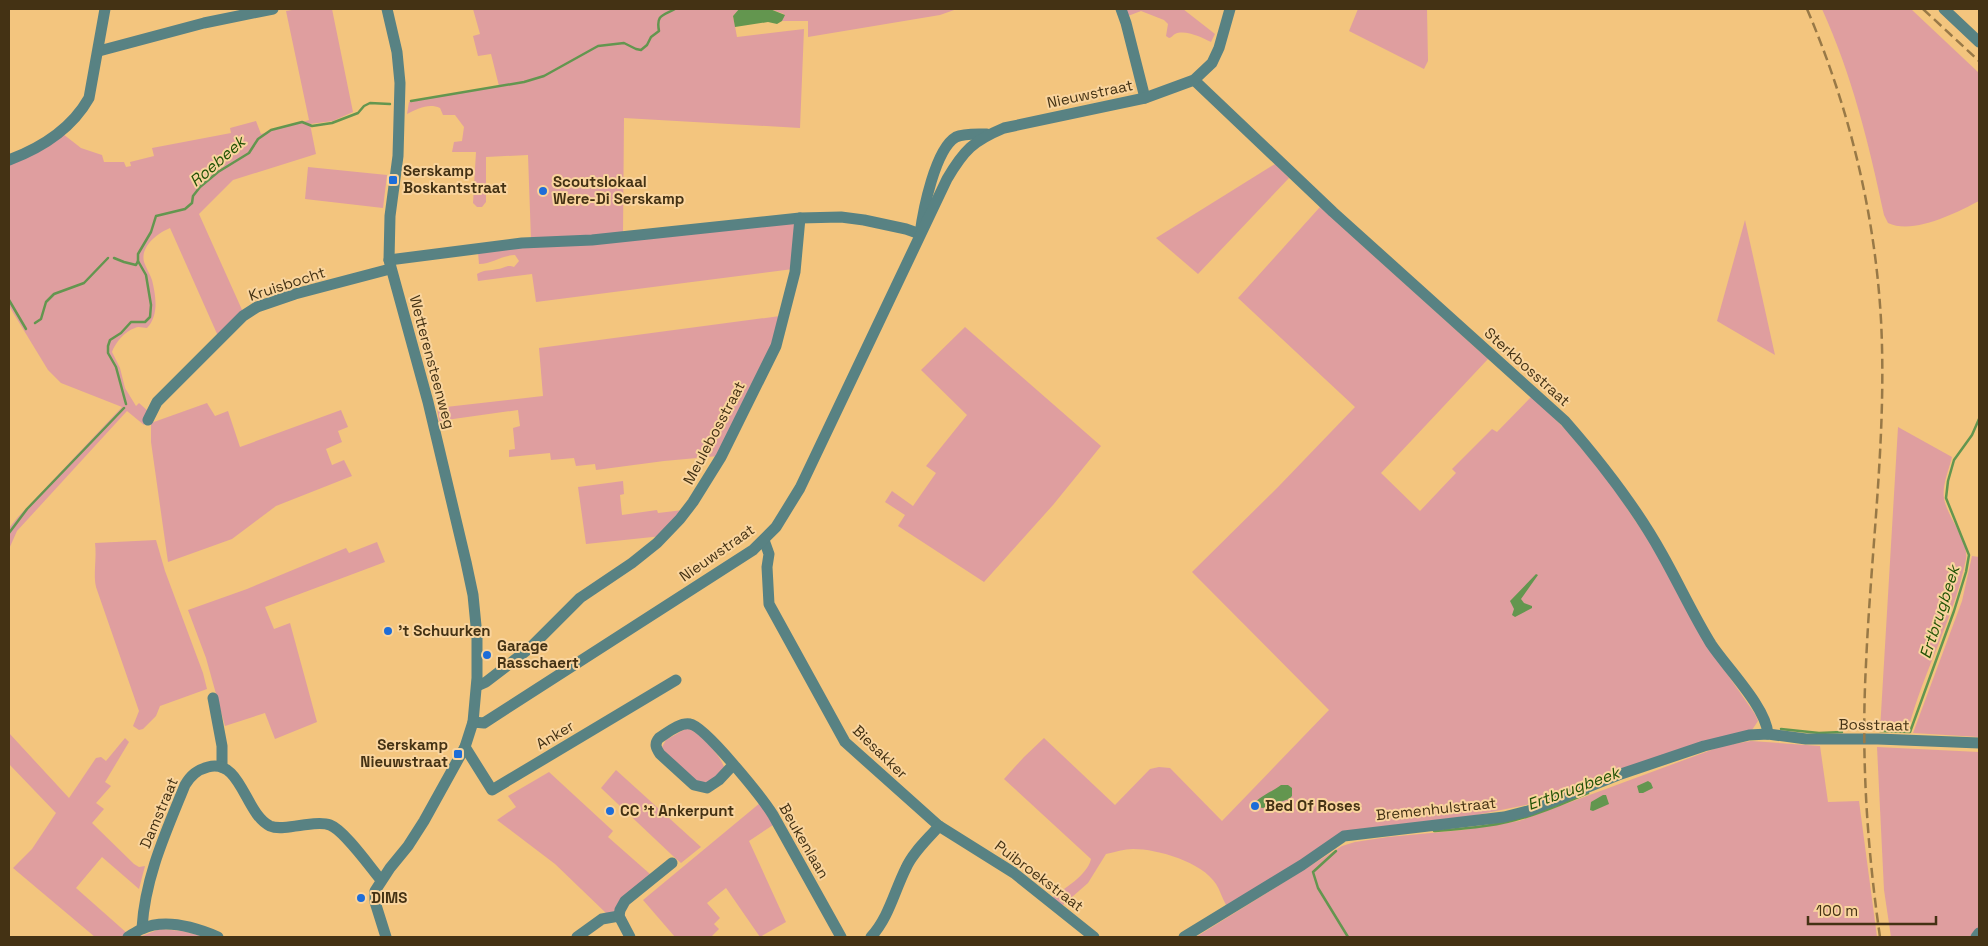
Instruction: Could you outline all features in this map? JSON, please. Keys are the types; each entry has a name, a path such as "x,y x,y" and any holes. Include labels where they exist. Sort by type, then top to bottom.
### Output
{"street":[{"path":"9,160 45,143 84,108 89,98 99,51 105,9"},
{"path":"99,51 204,22 273,9"},
{"name":"Wetterensteenweg","path":"387,9 397,52 400,83 398,156 390,216 390,264 428,402 473,595 477,636 477,686 473,722"},
{"path":"1120,9 1126,23 1145,98"},
{"path":"1194,80 1212,63 1219,48 1230,9"},
{"path":"1944,9 1979,42"},
{"name":"Nieuwstraat","path":"473,722 484,723 745,555 764,540 786,512 800,488 920,234 960,157 982,137 1004,128 1145,98 1194,80"},
{"name":"Sterkbosstraat","path":"1194,80 1327,206 1571,427 1617,485 1662,552 1700,626 1722,661 1749,695 1764,718 1768,734"},
{"name":"Nieuwstraat","path":"920,234 923,215 938,163 952,140 959,136 992,133"},
{"name":"Kruisbocht","path":"148,420 157,402 243,316 257,307 390,264 522,243 592,240 800,218 842,217 906,228 920,234"},
{"name":"Meulebosstraat","path":"477,686 486,682 530,648 580,598 632,563 657,542 670,530 693,502 721,456 776,346 795,272 800,218"},
{"name":"Biesakker","path":"764,540 769,554 769,604 841,736 853,751 939,826"},
{"name":"Anker","path":"464,748 492,790 676,680"},
{"path":"213,698 222,746 222,767 227,769 236,780 253,810 265,823 275,828 322,823 332,826 346,838 381,880"},
{"path":"386,937 373,895 381,880 408,846 424,821 464,748 473,722"},
{"name":"Beukenlaan","path":"733,765 719,780 707,788 694,785 660,754 656,748 656,742 659,738 684,723 696,726 733,765 762,798 841,937"},
{"name":"Bosstraat","path":"1768,734 1806,739 1878,739 1979,743"},
{"name":"Bremenhulstraat","path":"1184,937 1302,865 1344,836 1504,817 1528,811 1621,774 1704,746 1736,738 1768,734"},
{"name":"Damstraat","path":"142,928 144,905 156,856 185,785 200,769 212,766 222,767"},
{"path":"871,937 890,908 912,858 939,826"},
{"name":"Puibroekstraat","path":"939,826 1014,873 1094,937"},
{"path":"630,937 619,916 625,901 672,863"},
{"path":"577,937 602,919 619,916"},
{"path":"128,937 142,928 156,924 182,926 204,931 218,937"},
{"path":"1976,937 1979,933"}],"shaded area":[{"path":"332,9 353,112 333,121 310,124 316,154 233,180 199,214 243,312 218,336 170,228 160,233 147,246 143,256 155,293 155,312 147,328 136,327 131,330 118,341 112,352 120,368 125,388 136,406 139,403 149,412 144,425 127,411 17,531 9,549 9,528 122,407 61,383 48,370 9,306 9,164 63,134 81,148 102,155 104,162 124,162 126,167 131,166 130,162 154,156 152,148 231,133 230,128 256,121 261,134 309,120 286,11"},
{"path":"473,9 739,9 733,16 737,37 804,29 800,128 624,118 623,234 531,240 528,155 486,157 486,202 482,207 477,207 473,203 476,152 452,152 454,142 462,141 464,127 455,115 443,115 440,108 431,106 423,107 407,114 409,102 499,86 491,54 478,56 473,36 480,34"},
{"path":"739,9 770,9 785,15 782,21 777,24 768,22 735,27 733,16"},
{"path":"770,9 957,9 940,15 808,37 808,21 782,21 784,14"},
{"path":"1123,9 1183,9 1215,34 1211,42 1184,33 1175,34 1169,38 1166,36 1168,24 1164,20 1141,11 1128,16"},
{"path":"1358,9 1427,9 1428,61 1424,69 1349,31"},
{"path":"1822,9 1911,9 1979,73 1979,201 1947,216 1922,224 1898,226 1888,223 1884,215 1866,136 1851,84"},
{"path":"1275,164 1289,178 1198,274 1156,238"},
{"path":"308,167 387,175 383,208 305,199"},
{"path":"1320,207 1488,359 1381,473 1420,511 1456,473 1452,469 1492,429 1497,432 1532,396 1567,431 1608,480 1651,544 1707,645 1758,721 1752,730 1526,805 1471,816 1361,829 1226,905 1216,884 1201,869 1167,854 1133,849 1106,854 1088,883 1063,905 1052,898 1085,871 1091,859 1004,779 1044,738 1115,805 1150,769 1159,767 1170,768 1222,821 1329,710 1192,572 1355,407 1238,298"},
{"path":"1745,220 1775,355 1717,321"},
{"path":"795,221 793,269 536,302 532,274 478,281 477,274 480,272 508,266 514,267 519,261 515,255 479,264 478,252"},
{"path":"780,316 771,349 719,456 596,470 595,464 576,466 574,458 551,460 550,453 509,457 509,450 515,449 513,428 520,426 518,410 439,421 437,408 543,396 539,348"},
{"path":"965,327 1101,446 1053,505 984,582 898,526 905,515 885,502 892,491 913,506 936,473 926,466 967,415 921,370"},
{"path":"207,403 215,416 228,411 240,447 341,410 348,427 338,431 342,442 326,449 332,465 344,460 352,476 276,506 232,539 168,562 151,442 151,423"},
{"path":"1898,427 1952,457 1945,483 1944,498 1964,545 1966,559 1954,602 1914,708 1908,730 1880,730"},
{"path":"623,481 624,494 620,495 622,515 657,510 658,513 683,510 662,536 586,544 578,487"},
{"path":"156,540 165,571 203,673 207,689 160,706 156,716 143,729 139,730 133,726 139,711 96,587 95,543"},
{"path":"377,542 385,562 265,607 274,629 290,623 317,722 275,739 265,713 225,726 206,658 188,610 247,589 346,548 349,553"},
{"path":"1972,556 1979,557 1979,737 1913,733 1962,601"},
{"path":"1536,574 1538,575 1521,599 1524,603 1532,606 1532,608 1515,617 1512,615 1514,609 1510,601"},
{"path":"687,728 703,739 722,762 724,767 711,782 700,784 671,762 662,747 666,740"},
{"path":"9,733 69,798 96,758 101,757 106,761 125,738 129,742 105,782 111,786 96,803 104,809 92,823 134,864 139,867 145,866 139,889 102,857 76,888 128,934 120,937 95,937 13,868 32,849 56,813 9,764"},
{"path":"1751,741 1820,746 1828,802 1859,801 1877,937 1196,937 1342,846 1388,837 1463,830 1519,821 1722,746"},
{"path":"1877,747 1979,752 1979,926 1972,937 1891,937 1884,890"},
{"path":"616,770 701,847 681,863 673,856 601,788"},
{"path":"549,772 613,831 608,837 650,874 615,912 607,914 555,864 497,820 516,807 508,796"},
{"path":"1648,781 1653,788 1639,793 1637,786"},
{"path":"1281,785 1288,785 1292,788 1292,796 1289,799 1263,808 1251,808 1260,798"},
{"path":"1606,795 1609,804 1593,811 1590,810 1591,802"},
{"path":"760,803 773,825 749,841 786,922 760,937 726,888 707,903 720,918 714,924 719,929 711,937 675,937 643,900"},
{"path":"160,929 182,931 205,937 139,937"}],"waterway":[{"name":"Roebeek","path":"411,101 524,82 544,76 598,46 624,43 641,50 647,45 651,37 659,31 659,19 675,9"},
{"name":"Roebeek","path":"126,404 116,367 108,353 108,346 110,340 121,333 131,322 145,322 150,317 151,305 146,275 138,261 138,254 151,232 156,216 185,209 192,203 193,196 200,187 218,172 249,153 258,139 271,130 302,122 312,126 332,123 358,113 364,106 370,103 390,104"},
{"path":"35,323 41,319 46,302 54,294 84,283 108,258"},
{"path":"114,258 136,265 138,261"},
{"path":"9,300 26,329"},
{"name":"Roebeek","path":"9,533 27,509 124,408"},
{"name":"Ertbrugbeek","path":"1880,731 1910,732 1954,611 1966,572 1969,555 1946,498 1948,481 1954,460 1972,435 1979,419"},
{"path":"1781,729 1819,733 1842,732"},
{"name":"Ertbrugbeek","path":"1434,831 1485,826 1525,818 1588,793"},
{"path":"1336,851 1313,872 1318,888 1348,937"}],"railway":[{"path":"1807,9 1835,84 1858,161 1873,240 1878,280 1881,320 1882,406 1878,492 1868,621 1864,733 1866,801 1880,937"},
{"path":"1923,9 1979,61"}],"place":[{"name":"Serskamp Boskantstraat","path":"393,180"},
{"name":"Scoutslokaal Were-Di Serskamp","path":"543,191"},
{"name":"'t Schuurken","path":"388,631"},
{"name":"Garage Rasschaert","path":"487,655"},
{"name":"Serskamp Nieuwstraat","path":"458,754"},
{"name":"Bed Of Roses","path":"1255,806"},
{"name":"CC 't Ankerpunt","path":"610,811"},
{"name":"DIMS","path":"361,898"}]}
